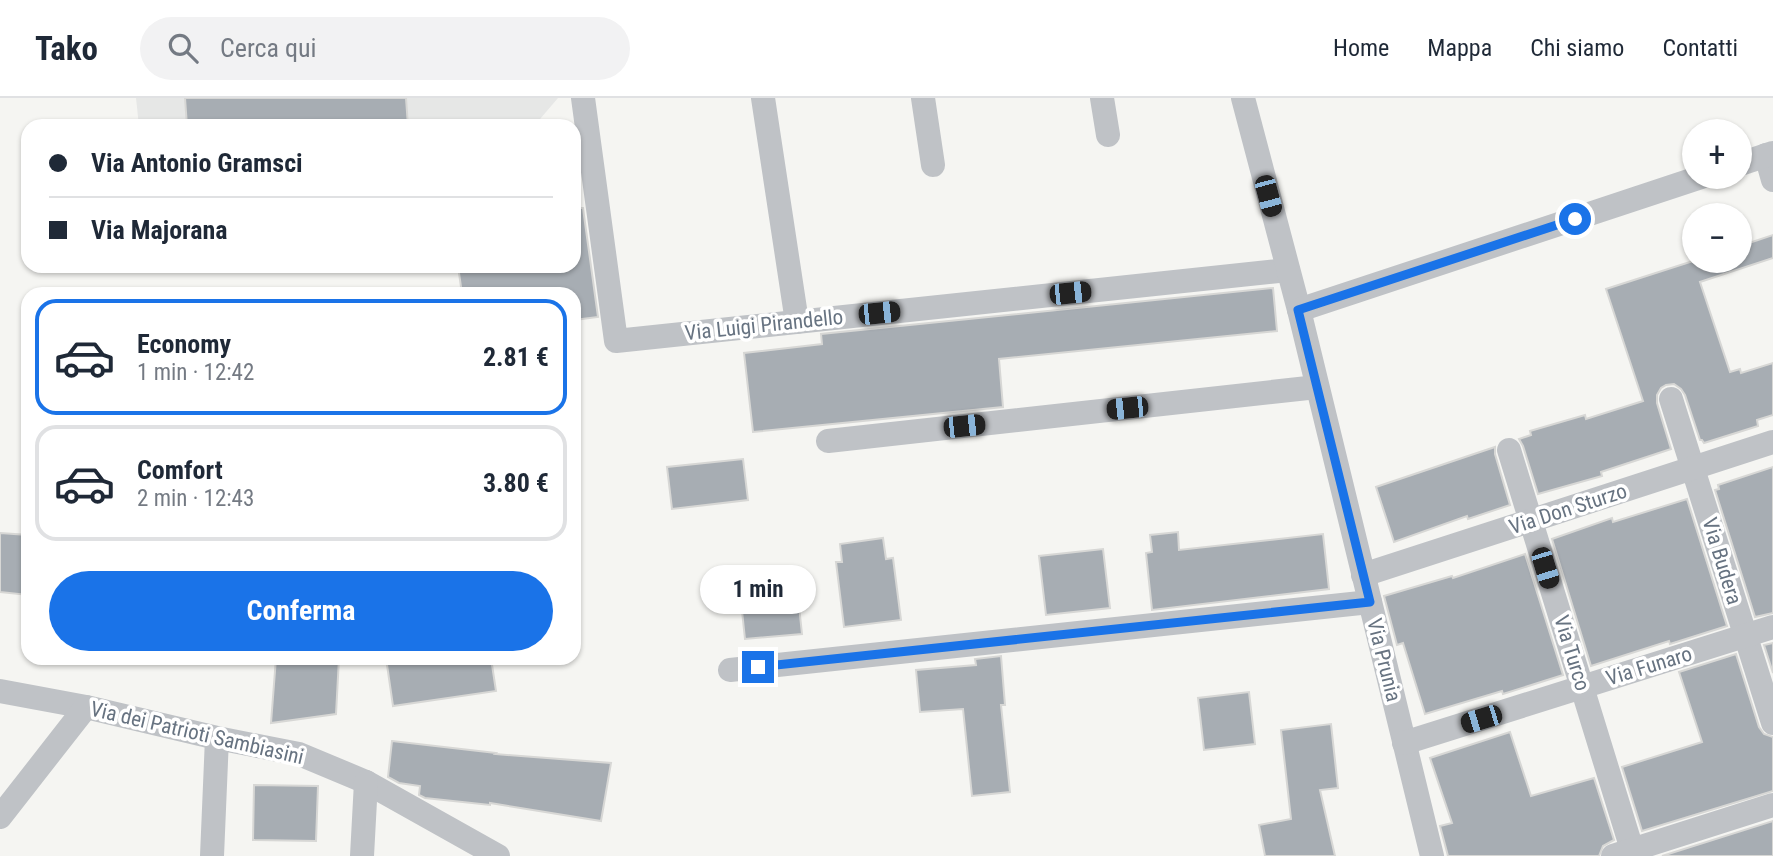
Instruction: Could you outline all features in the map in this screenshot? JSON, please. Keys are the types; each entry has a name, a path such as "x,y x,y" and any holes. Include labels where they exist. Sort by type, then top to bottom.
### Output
{"street":[{"name":"Via Luigi Pirandello","path":"583,98 615,341 1288,270"},
{"path":"764,98 797,321"},
{"path":"923,98 933,164"},
{"path":"1102,98 1108,135"},
{"name":"Via Prunia","path":"1242,98 1288,270 1432,856"},
{"path":"1752,160 1769,154 1773,180"},
{"path":"1298,310 1682,183"},
{"path":"828,441 1317,387"},
{"name":"Via Budera","path":"1671,399 1773,723"},
{"name":"Via Don Sturzo","path":"1363,575 1773,442"},
{"name":"Via Turco","path":"1509,450 1582,687 1627,854"},
{"path":"730,670 1370,602"},
{"name":"Via Funaro","path":"1404,743 1773,627"},
{"name":"Via dei Patrioti Sambiasini","path":"0,691 299,754 366,782 498,856"},
{"path":"0,817 86,707"},
{"path":"212,856 217,738"},
{"path":"362,856 366,782"},
{"path":"1627,854 1773,805"}],"shaded area":[{"path":"136,98 558,98 540,119 138,119"}],"building":[{"path":"185,98 406,98 408,119 186,119"},
{"path":"583,208 598,317 581,319 581,287 461,287 459,273 581,273"},
{"path":"1773,235 1773,258 1752,265 1752,242"},
{"path":"1682,265 1682,273 1727,273 1700,282 1730,372 1740,369 1741,373 1773,363 1773,415 1757,420 1758,426 1704,443 1700,440 1685,395 1674,384 1666,385 1657,395 1657,403 1671,449 1601,472 1602,476 1538,494 1519,439 1531,435 1530,431 1585,415 1586,419 1643,401 1606,289"},
{"path":"1273,288 1277,331 999,359 1003,407 753,432 744,353 822,344 821,334"},
{"path":"1495,447 1510,505 1468,519 1467,516 1394,542 1376,487"},
{"path":"743,459 748,500 672,509 667,467"},
{"path":"1773,467 1773,613 1755,617 1715,490 1719,489 1718,485"},
{"path":"1687,499 1727,626 1591,666 1552,539 1612,518 1613,522"},
{"path":"1178,532 1179,550 1323,534 1329,589 1152,610 1146,553 1152,552 1150,535"},
{"path":"0,533 21,534 21,594 0,592"},
{"path":"883,538 886,559 893,558 901,620 844,627 836,562 842,562 840,544"},
{"path":"1103,549 1110,608 1046,615 1039,556"},
{"path":"1525,554 1563,675 1425,714 1403,643 1397,645 1384,596 1452,576 1453,578"},
{"path":"796,578 802,634 745,639 739,583"},
{"path":"1773,643 1773,673 1764,645"},
{"path":"1736,654 1759,727 1764,734 1773,737 1773,791 1642,831 1622,767 1702,742 1679,672"},
{"path":"1001,656 1005,705 1001,705 1010,792 972,796 963,709 920,712 916,670 976,665 975,659"},
{"path":"275,665 339,665 336,714 271,723"},
{"path":"387,665 492,665 496,691 393,706"},
{"path":"1249,692 1255,744 1204,750 1198,698"},
{"path":"1331,724 1338,788 1320,790 1335,856 1265,856 1259,825 1291,819 1281,730"},
{"path":"1510,732 1531,796 1594,778 1614,840 1603,846 1599,856 1448,856 1440,826 1452,823 1430,758"},
{"path":"392,741 495,754 611,763 601,821 490,803 425,798 419,795 420,786 399,783 388,777"},
{"path":"254,785 318,786 316,841 253,840"},
{"path":"1773,821 1773,856 1662,856"}],"route":[{"path":"758,667 1370,602 1298,310 1575,219"}]}
